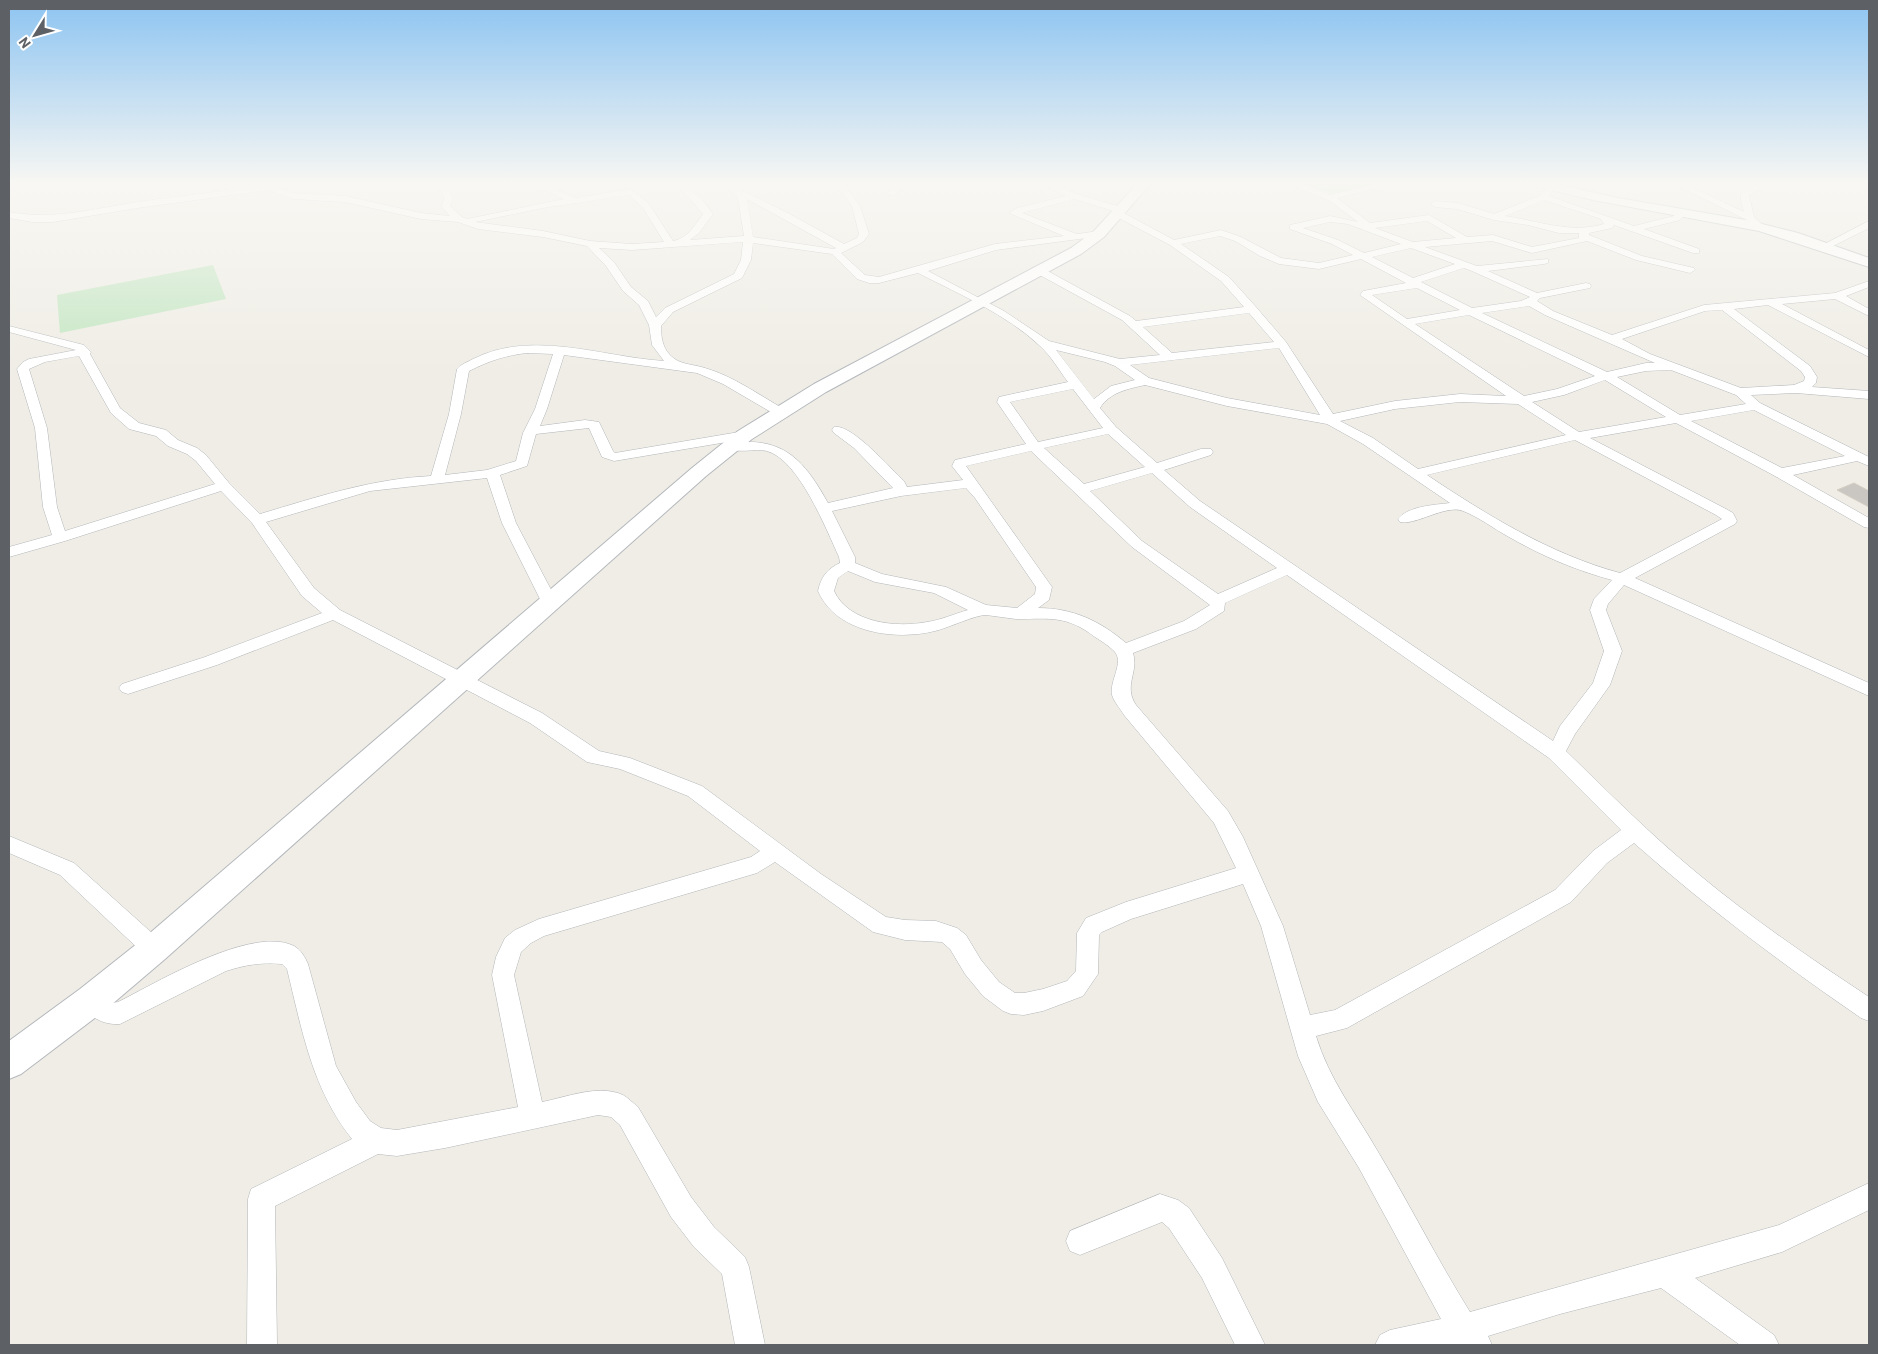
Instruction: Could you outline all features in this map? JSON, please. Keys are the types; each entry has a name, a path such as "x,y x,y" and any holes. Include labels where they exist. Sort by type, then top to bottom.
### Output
{"street":[{"path":"593,247 610,264 627,289 644,303 655,325 658,345 664,356 676,365"},
{"path":"655,325 676,306 738,276 746,260 747,247"},
{"path":"816,247 840,250 846,247"},
{"path":"836,247 840,250 861,277 869,280 879,280 919,270 994,247"},
{"path":"9,1062 92,1000 154,949 738,441 780,412 838,378 1081,247"},
{"path":"1179,247 1217,272 1252,309 1282,344 1330,420 1346,431 1368,441 1463,505 1553,555 1589,569 1622,578 1809,661 1869,690"},
{"path":"1253,247 1270,258 1293,264 1319,266 1363,258 1404,247"},
{"path":"1344,247 1512,333 1606,376 1680,420 1780,472 1869,524"},
{"path":"1418,247 1476,269 1533,299 1549,313 1612,339 1646,356 1740,392 1756,406 1864,460"},
{"path":"1523,247 1532,250 1546,247"},
{"path":"1618,247 1639,258 1690,270"},
{"path":"1686,247 1696,251"},
{"path":"1825,247 1869,263"},
{"path":"1476,269 1544,261"},
{"path":"1463,265 1414,284 1365,294 1473,369 1577,436 1721,512 1728,516 1730,521 1622,578 1600,603 1598,610 1613,651 1601,685 1567,732 1556,754"},
{"path":"919,270 980,303 1045,344 1111,430 1156,468 1194,504 1556,754 1635,831 1738,918 1798,962 1869,1010"},
{"path":"1040,271 1126,318 1168,356"},
{"path":"1612,339 1695,310 1837,296 1869,284"},
{"path":"1406,322 1471,312 1586,286"},
{"path":"1837,296 1869,313"},
{"path":"1770,303 1869,354"},
{"path":"1724,306 1806,369 1810,377 1810,383 1796,389"},
{"path":"1134,324 1252,309"},
{"path":"9,328 76,345 85,352 115,410 134,426 161,433 173,443 192,451 201,458 224,486 257,520 308,592 334,614 536,718 594,758 623,763 695,791 814,880 881,924 905,930 936,931 949,935 958,942 973,967 991,989 1011,1003 1024,1004 1043,1000 1075,989 1087,974 1088,934 1094,925 1126,911 1249,873"},
{"path":"1512,333 1564,354 1601,365 1623,368 1677,367"},
{"path":"1045,344 1119,362 1145,381 1227,402 1330,420 1395,405 1460,398 1523,400 1560,392 1606,376 1646,367"},
{"path":"1119,362 1282,344"},
{"path":"437,480 455,414 463,369 488,356 508,351 525,349 560,350 643,364 676,365 708,373 780,412"},
{"path":"257,520 366,488 492,472 522,463 560,350"},
{"path":"60,538 50,507 41,428 23,369 25,365 34,361 85,352"},
{"path":"1094,408 1104,394 1114,388 1145,381"},
{"path":"1077,384 1003,400 1002,402 1034,446 1081,489 1090,501 1129,538 1217,601 1218,608 1200,620 1123,651"},
{"path":"1740,392 1796,389 1869,394"},
{"path":"1417,473 1577,436 1756,406"},
{"path":"532,431 585,424 594,426 608,454 614,457 738,441 780,452 797,467 812,487 847,557 848,565 854,570 940,590 983,610 1064,614 1094,626 1123,651 1127,667 1122,679 1121,695 1130,710 1221,817 1236,843 1272,926 1310,1056 1327,1093 1368,1159 1433,1279 1470,1337"},
{"path":"839,430 858,445 902,487 898,492"},
{"path":"1021,613 1043,596 1044,587 969,482 970,479 959,466 960,463 1111,430"},
{"path":"1081,489 1206,452"},
{"path":"1780,472 1864,460"},
{"path":"492,472 508,523 550,603"},
{"path":"822,509 898,492 969,482"},
{"path":"9,552 60,538 224,486"},
{"path":"1405,519 1424,511 1463,505"},
{"path":"848,565 833,572 828,580 826,592 834,604 846,615 864,622 893,629 916,629 983,610"},
{"path":"1217,601 1288,568"},
{"path":"128,688 212,661 334,614"},
{"path":"1302,1028 1339,1020 1563,896 1600,856 1635,831"},
{"path":"9,844 68,869 154,949"},
{"path":"533,1117 503,975 507,954 519,937 540,928 757,864 776,851"},
{"path":"92,1000 108,1014 120,1013 194,975 232,959 258,952 288,954 297,964 325,1070 347,1111 361,1130 378,1141 396,1143 445,1136 598,1103 616,1106 629,1116 681,1207 704,1237 735,1267 750,1345"},
{"path":"262,1345 261,1199 378,1141"},
{"path":"1390,1345 1470,1337 1560,1300 1664,1273 1782,1238 1869,1196"},
{"path":"1080,1241 1160,1208 1168,1210 1179,1218 1212,1268 1245,1344"},
{"path":"1664,1273 1764,1345"}],"green space":[{"path":"213,265 226,299 60,333 57,295"}],"building":[{"path":"1854,483 1869,491 1869,507 1837,490"}]}
